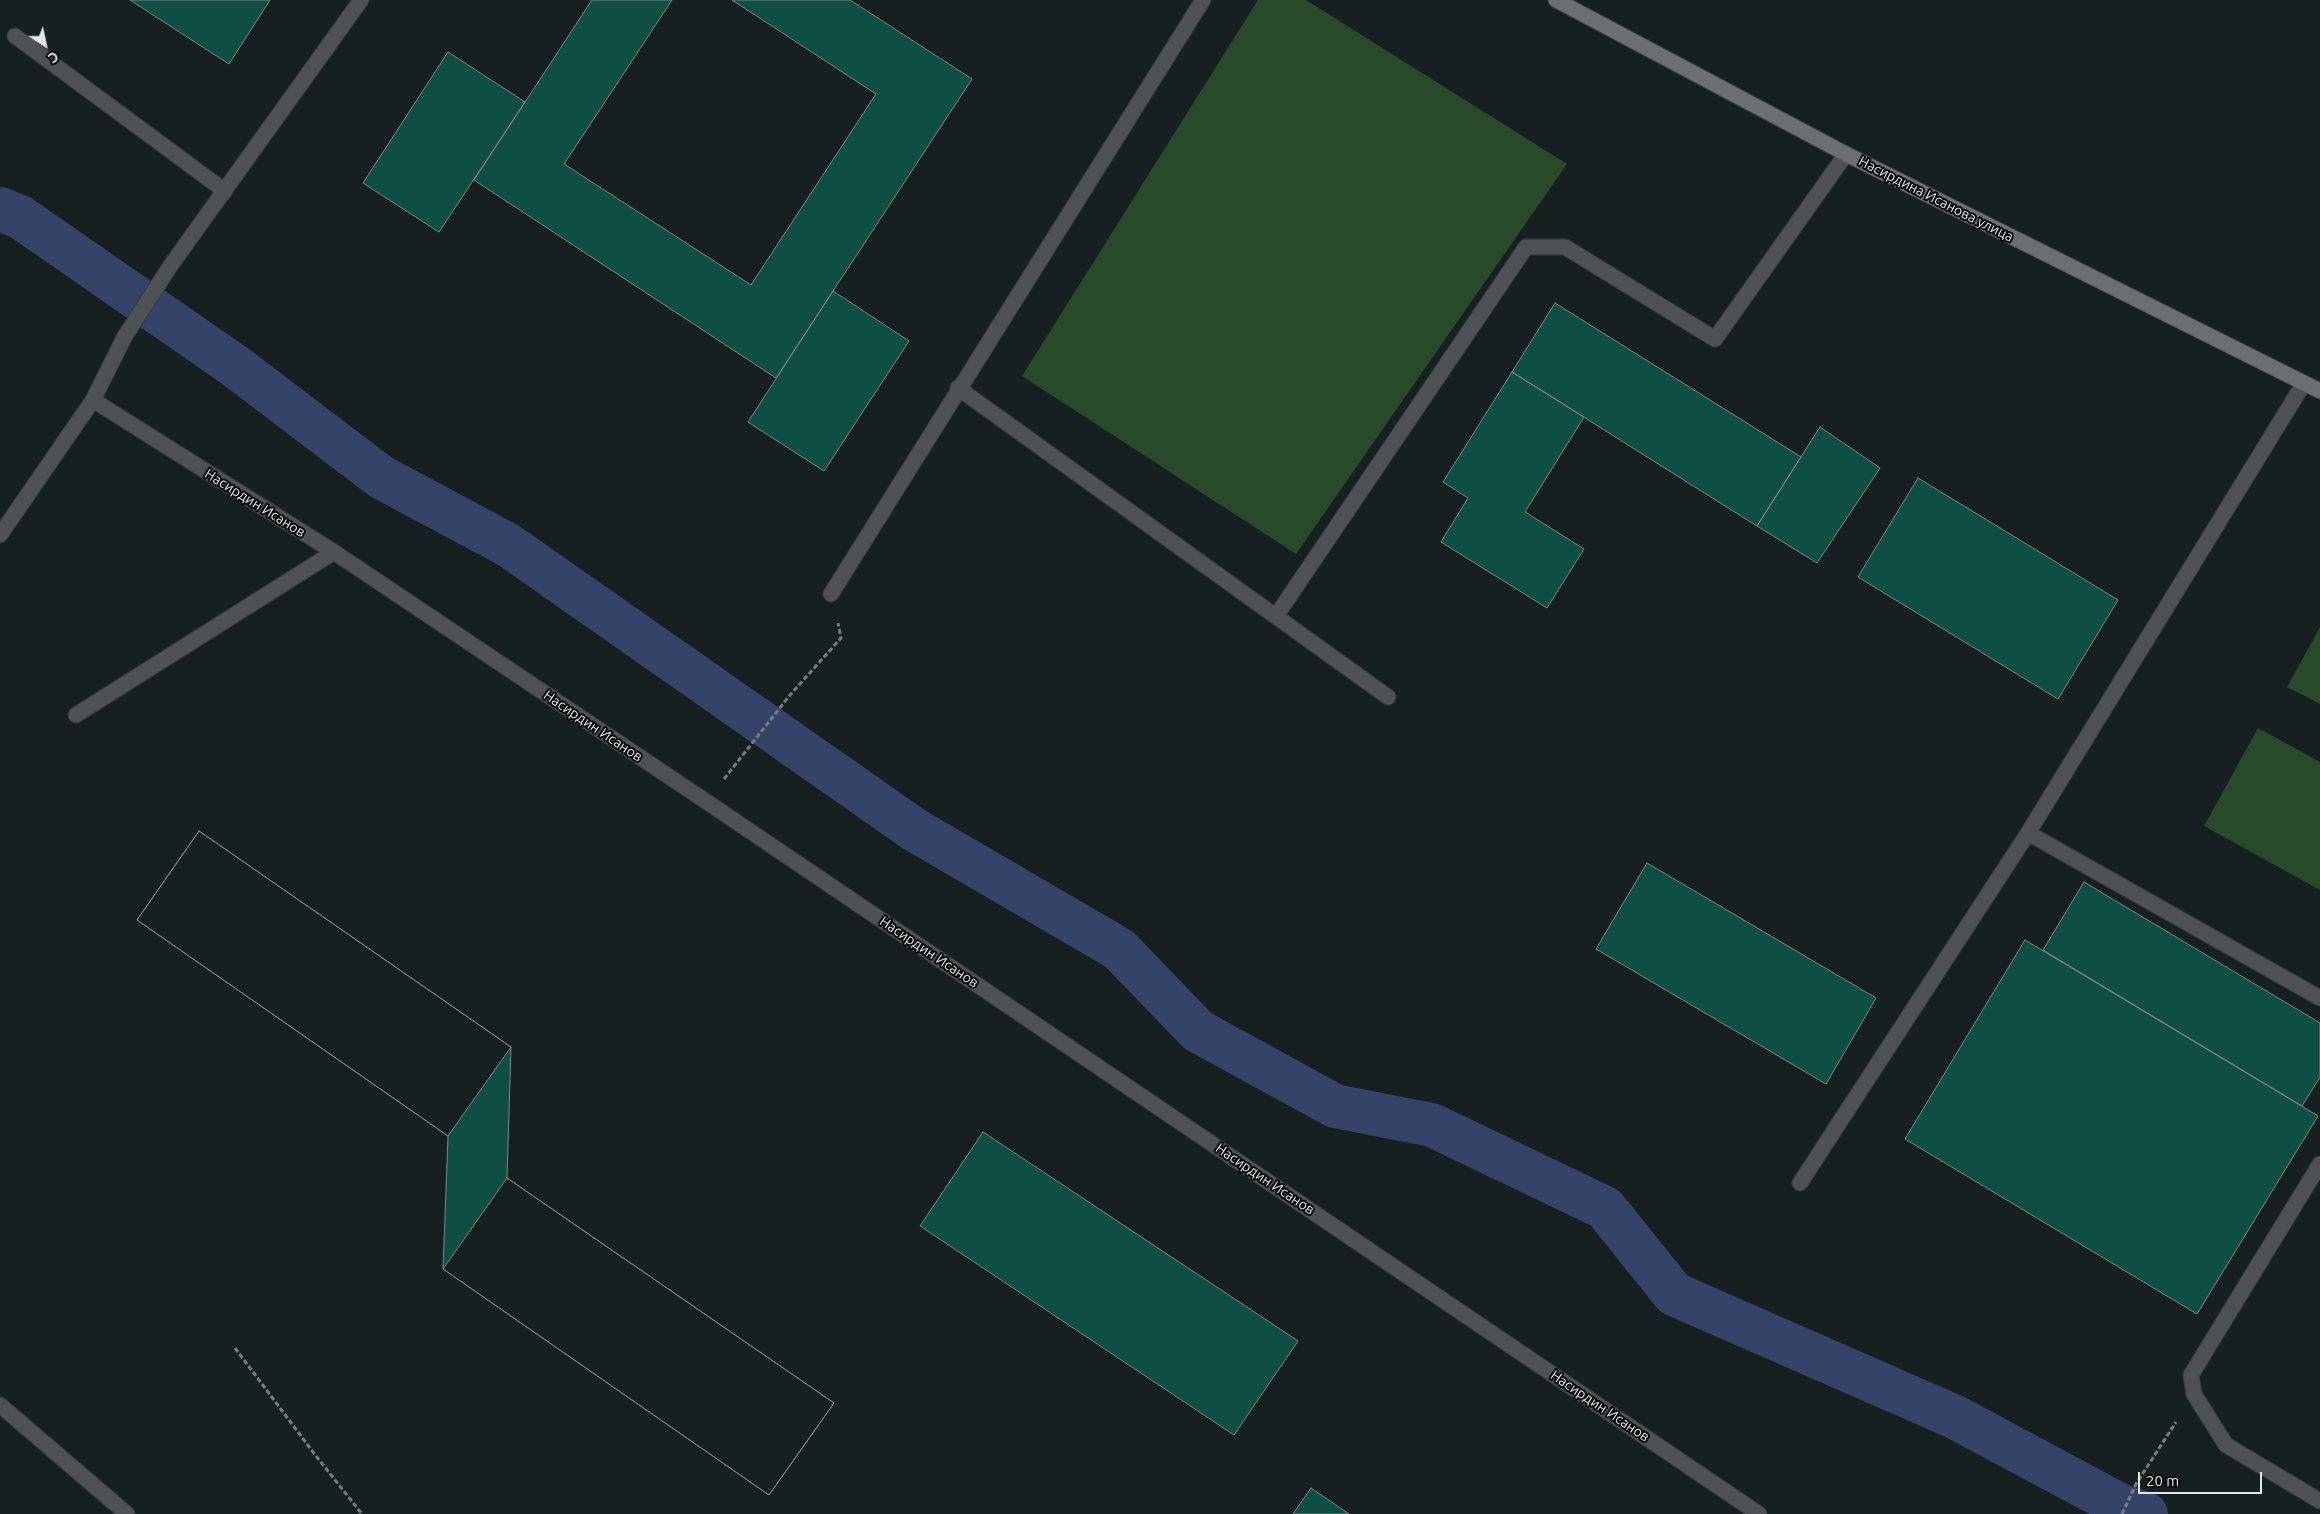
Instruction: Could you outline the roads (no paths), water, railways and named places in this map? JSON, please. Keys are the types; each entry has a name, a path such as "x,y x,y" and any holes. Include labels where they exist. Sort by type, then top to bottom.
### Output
{"main road":[{"name":"Насирдина Исанова улица","path":"1556,0 1846,154 2320,391"}],"street":[{"path":"0,535 93,400 125,336 171,266 361,0"},
{"path":"831,594 1202,0"},
{"path":"15,36 225,191"},
{"path":"1276,616 1526,247 1565,247 1715,340 1846,154"},
{"path":"1800,1183 2028,833 2304,383"},
{"path":"958,388 1388,697"},
{"name":"Насирдин Исанов","path":"93,400 334,552 715,807 1759,1514"},
{"path":"76,715 334,552"},
{"path":"2028,833 2320,998"},
{"path":"2320,1164 2191,1375 2194,1394 2226,1445 2320,1501"},
{"path":"0,1405 127,1514"}],"waterway":[{"path":"0,209 20,217 235,366 381,477 508,545 915,830 1119,949 1198,1031 1335,1106 1432,1125 1605,1208 1674,1294 1955,1417 2121,1506 2146,1514"}]}
